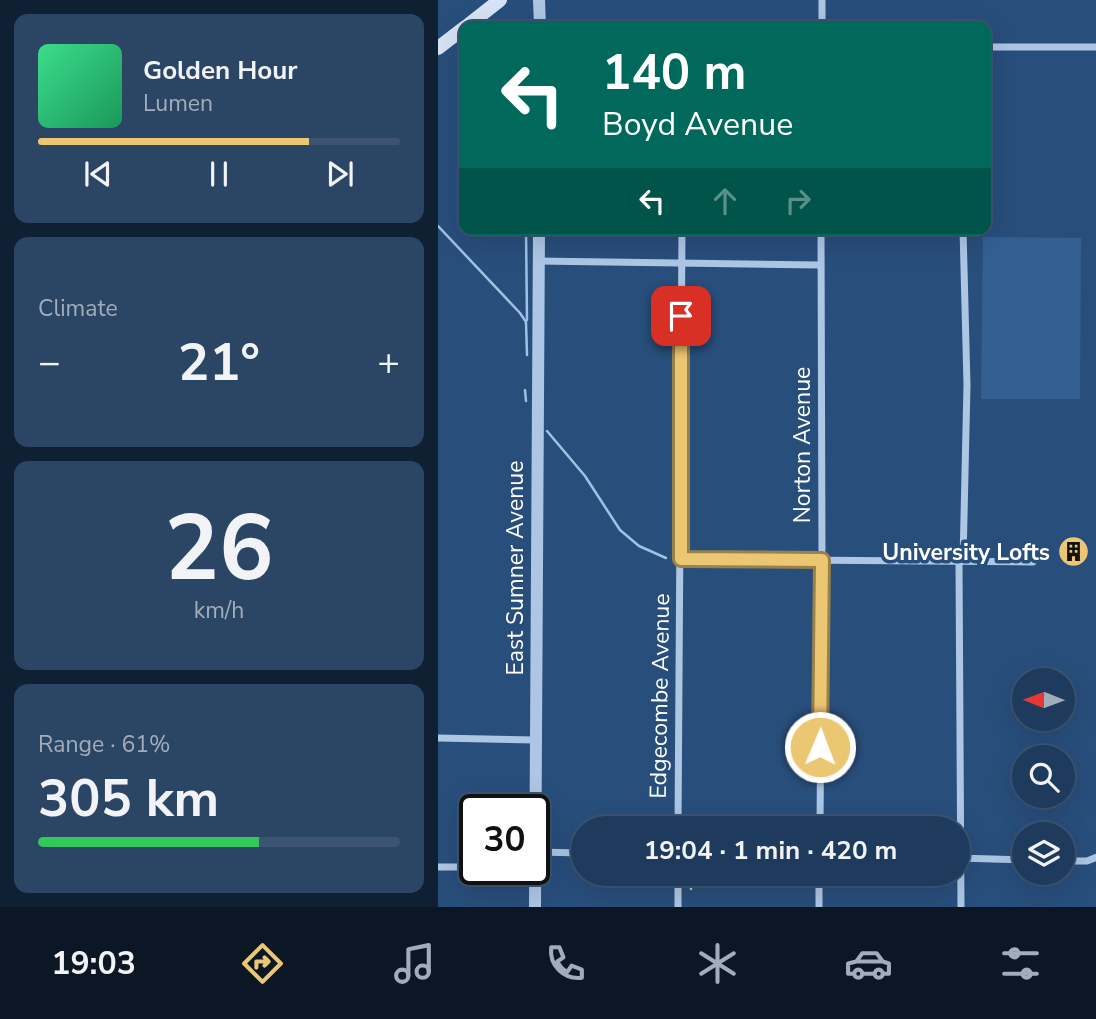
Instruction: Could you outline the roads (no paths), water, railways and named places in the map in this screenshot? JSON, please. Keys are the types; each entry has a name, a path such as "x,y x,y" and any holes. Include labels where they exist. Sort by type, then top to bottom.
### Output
{"main road":[{"path":"473,21 500,0"},
{"path":"438,48 457,39"}],"street":[{"path":"540,0 540,21"},
{"path":"822,0 822,21"},
{"path":"991,47 1097,47"},
{"name":"East Sumner Avenue","path":"536,794 539,235"},
{"name":"Edgecombe Avenue","path":"678,816 682,235"},
{"name":"Norton Avenue","path":"820,816 821,235"},
{"path":"960,816 961,561 967,385 963,235"},
{"path":"538,261 820,265"},
{"path":"681,559 1033,562"},
{"path":"438,738 536,740"},
{"path":"550,852 571,853"},
{"path":"1075,861 1087,861 1097,857"},
{"path":"970,858 1012,860"},
{"path":"438,867 459,867"},
{"name":"East Sumner Avenue","path":"535,885 535,907"},
{"path":"678,886 678,907"},
{"path":"819,886 819,907"},
{"path":"961,886 961,907"}],"waterway":[{"path":"438,226 520,313 526,322 527,355"},
{"path":"526,235 527,320"},
{"path":"525,390 526,401"},
{"path":"547,431 585,476 620,530 639,546 666,558"}],"place":[{"name":"University Lofts","path":"1073,552"}]}
